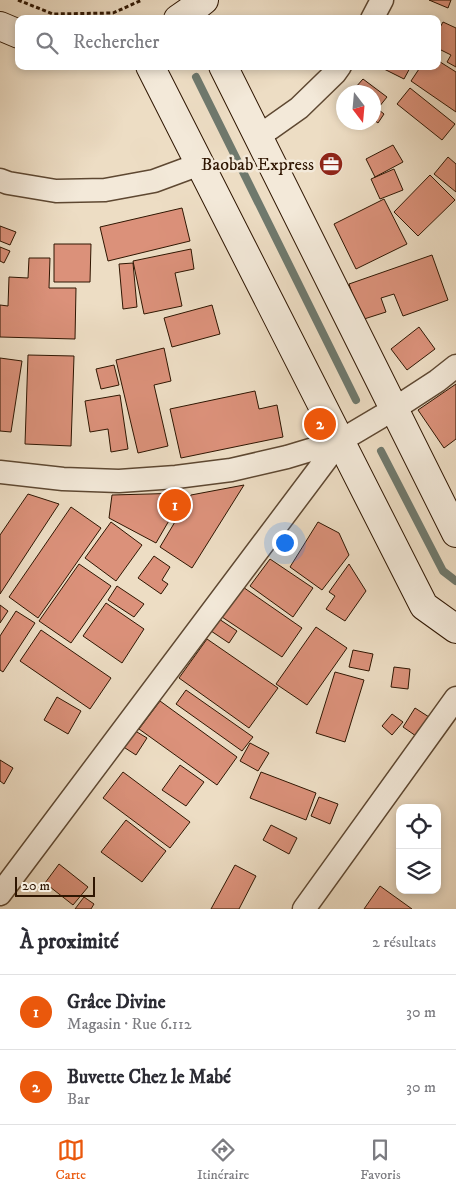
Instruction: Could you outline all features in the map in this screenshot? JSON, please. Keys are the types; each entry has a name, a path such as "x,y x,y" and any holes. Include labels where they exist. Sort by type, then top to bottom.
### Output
{"main road":[{"path":"152,70 424,606 456,629"},
{"path":"225,70 456,533"}],"street":[{"path":"374,15 382,0"},
{"path":"258,137 299,108 337,70"},
{"path":"0,180 56,191 105,190 154,181 200,164"},
{"path":"2,476 110,480 176,477 231,470 287,458 340,441 394,409 456,366"},
{"path":"0,894 340,441"},
{"path":"304,909 456,698"}],"path":[{"path":"18,0 53,14 113,13 142,0"}],"building":[{"path":"429,0 451,0 448,8"},
{"path":"443,22 456,28 456,67 447,62 451,55 441,50 441,26"},
{"path":"441,63 456,72 456,112 411,81 418,70 441,70"},
{"path":"386,70 409,70 404,79"},
{"path":"363,79 371,85 358,85"},
{"path":"410,88 455,124 442,140 397,104"},
{"path":"381,92 387,97 381,104"},
{"path":"393,145 403,162 375,177 366,159"},
{"path":"448,157 456,164 456,192 434,174"},
{"path":"394,169 403,190 380,199 371,179"},
{"path":"430,175 455,200 418,236 394,212"},
{"path":"384,199 407,244 356,269 334,224"},
{"path":"182,208 190,241 108,261 100,227"},
{"path":"0,226 16,232 10,245 0,241"},
{"path":"54,244 91,244 90,282 54,282"},
{"path":"0,247 10,251 4,263 0,261"},
{"path":"191,249 194,269 175,273 182,306 144,314 133,261"},
{"path":"432,255 448,300 403,316 394,294 381,298 386,312 361,320 349,284"},
{"path":"29,258 50,258 49,288 76,288 75,339 0,337 0,305 8,306 9,277 28,278"},
{"path":"133,263 137,307 123,309 119,264"},
{"path":"212,305 220,334 172,347 164,318"},
{"path":"419,327 435,349 407,370 391,349"},
{"path":"164,348 171,381 154,385 168,446 138,453 116,360"},
{"path":"28,355 74,356 71,446 25,444"},
{"path":"0,358 22,361 11,432 0,431"},
{"path":"114,365 119,385 101,389 96,369"},
{"path":"456,384 456,439 444,448 418,410"},
{"path":"255,391 259,409 277,405 283,437 181,458 170,409"},
{"path":"120,395 128,449 111,452 108,429 90,432 85,401"},
{"path":"244,485 192,568 160,547 191,495"},
{"path":"185,493 156,543 109,518 112,495"},
{"path":"28,494 59,504 0,594 0,535"},
{"path":"71,507 101,528 38,618 9,597"},
{"path":"111,522 142,545 116,581 85,558"},
{"path":"318,522 339,533 349,555 322,590 290,567"},
{"path":"154,556 170,567 162,580 168,584 161,594 138,578"},
{"path":"270,559 313,588 293,617 250,586"},
{"path":"79,564 111,586 71,643 39,621"},
{"path":"349,564 366,591 345,621 326,609 335,596 329,592"},
{"path":"240,585 302,628 282,657 219,615"},
{"path":"117,586 144,604 134,617 108,600"},
{"path":"106,603 144,629 122,663 83,636"},
{"path":"0,605 8,611 0,623"},
{"path":"16,611 35,623 3,672 0,670 0,636"},
{"path":"219,619 237,631 229,643 211,631"},
{"path":"316,627 347,648 307,705 276,684"},
{"path":"41,630 111,678 90,709 20,661"},
{"path":"207,639 278,688 249,728 179,678"},
{"path":"353,650 373,654 369,671 349,667"},
{"path":"394,667 410,669 408,689 391,687"},
{"path":"335,672 364,680 345,742 316,733"},
{"path":"186,690 253,737 242,751 176,704"},
{"path":"57,697 81,711 68,734 44,720"},
{"path":"160,701 237,757 217,785 139,729"},
{"path":"415,708 429,717 416,736 403,727"},
{"path":"392,714 403,722 392,735 382,726"},
{"path":"132,729 147,738 136,755 122,746"},
{"path":"250,743 269,753 258,771 240,761"},
{"path":"0,760 13,768 4,784 0,781"},
{"path":"180,765 204,782 186,806 162,790"},
{"path":"123,772 190,822 170,848 103,798"},
{"path":"261,772 316,793 306,820 250,798"},
{"path":"319,797 338,804 330,824 311,816"},
{"path":"126,820 166,851 142,882 101,852"},
{"path":"271,825 297,838 289,854 263,840"},
{"path":"59,864 88,887 73,905 45,883"},
{"path":"235,865 256,876 239,909 211,909"},
{"path":"380,886 412,909 364,909"},
{"path":"84,897 94,904 91,909 75,909"}],"waterway":[{"path":"196,77 356,400"},
{"path":"381,451 443,571 456,581"}],"place":[{"name":"Baobab Express","path":"331,164"},
{"name":"Buvette Chez le Mabé","path":"320,424"},
{"name":"Grâce Divine","path":"175,505"}]}
